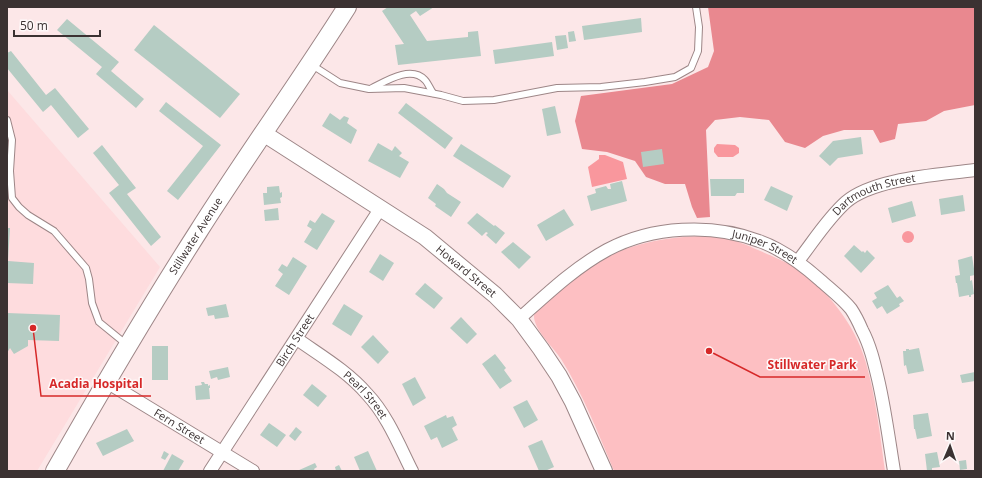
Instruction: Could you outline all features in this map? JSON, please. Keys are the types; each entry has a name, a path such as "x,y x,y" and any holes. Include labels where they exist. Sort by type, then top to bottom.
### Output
{"main road":[{"name":"Stillwater Avenue","path":"55,471 105,381 198,231 311,64 347,7"}],"street":[{"name":"Howard Street","path":"263,133 425,237 495,295 519,319 559,376 573,402 604,471"},
{"name":"Dartmouth Street","path":"798,262 833,216 847,202 863,191 891,182 975,170"},
{"name":"Birch Street","path":"210,471 380,209"},
{"name":"Juniper Street","path":"519,319 578,267 608,250 633,239 662,232 693,229 742,235 761,241 798,262 851,309 863,332 872,356 881,391 894,471"},
{"name":"Pearl Street","path":"297,338 344,371 368,394 388,423 412,471"},
{"name":"Fern Street","path":"105,381 253,471"}],"lane":[{"path":"311,64 340,83 369,89 404,88 433,93 463,102 488,100 557,88 645,82 675,77 691,68 698,51 699,27 696,7"},
{"path":"369,89 397,76 414,74 424,79 433,93"},
{"path":"7,120 12,140 10,171 12,198 28,215 54,231 86,268 92,303 99,322 127,346"}],"shaded area":[{"path":"708,7 975,7 975,105 944,111 926,121 898,124 895,139 880,143 873,130 844,130 823,136 805,148 785,142 769,120 740,117 715,120 706,130 710,217 697,218 685,184 665,184 646,177 635,161 607,152 582,149 575,121 581,96 672,84 708,67 714,51"},
{"path":"7,90 160,267 37,471 7,471"},
{"path":"717,144 735,145 739,148 739,153 733,157 718,157 714,152 714,148"},
{"path":"599,155 605,155 623,162 627,179 592,187 588,167 599,159"},
{"path":"906,231 910,231 914,237 910,243 906,243 902,239 902,235"},
{"path":"702,236 737,241 789,264 814,283 836,306 854,334 866,363 875,403 885,471 614,471 590,414 569,372 540,332 534,315 536,311 570,282 588,268 607,257 653,241"}],"building":[{"path":"388,7 434,7 420,16 416,11 410,15 427,41 468,37 468,32 478,31 481,56 398,65 395,45 404,44 382,11"},
{"path":"641,18 642,32 584,40 582,26"},
{"path":"67,19 119,62 111,71 144,99 136,108 96,74 102,67 57,30"},
{"path":"154,25 240,94 220,118 134,50"},
{"path":"574,31 576,41 569,42 568,32"},
{"path":"566,35 568,48 557,50 555,36"},
{"path":"552,42 554,56 495,64 493,50"},
{"path":"11,51 46,95 55,88 89,129 78,138 51,105 43,112 7,68 7,53"},
{"path":"166,102 221,145 178,200 167,191 203,146 159,111"},
{"path":"406,103 453,138 445,149 398,113"},
{"path":"555,106 561,133 547,136 542,109"},
{"path":"330,113 340,120 344,116 349,118 347,123 357,130 351,144 322,126"},
{"path":"861,137 863,154 838,158 830,166 819,156 833,141"},
{"path":"378,143 392,151 395,146 402,153 399,156 409,162 400,178 368,161"},
{"path":"461,144 511,176 503,188 453,156"},
{"path":"102,145 136,188 127,194 161,237 151,246 109,193 119,185 93,153"},
{"path":"662,149 664,164 643,167 641,152"},
{"path":"710,179 744,179 744,193 737,193 735,196 711,196"},
{"path":"622,181 627,201 591,211 587,196 596,193 595,189 606,186 608,189 611,189 610,184"},
{"path":"437,184 461,202 451,217 435,206 436,204 428,198"},
{"path":"279,186 280,193 282,192 282,197 280,198 281,203 264,205 263,193 267,193 267,187"},
{"path":"771,186 793,196 787,211 764,200"},
{"path":"963,195 965,211 941,215 939,199"},
{"path":"912,201 916,216 892,223 888,208"},
{"path":"278,208 279,220 265,221 264,210"},
{"path":"564,209 574,225 546,241 537,225"},
{"path":"322,213 335,221 317,250 304,242 312,229 307,226 310,220 315,223"},
{"path":"477,213 505,233 496,244 486,235 488,233 486,232 482,236 467,223"},
{"path":"7,228 10,228 8,261 34,263 33,284 7,283"},
{"path":"513,242 531,257 519,269 501,252"},
{"path":"854,245 862,252 863,251 865,253 867,250 875,258 861,273 844,256"},
{"path":"380,254 394,263 383,281 369,272"},
{"path":"972,256 975,275 970,276 970,281 972,280 974,294 971,295 971,297 969,297 969,295 959,297 955,276 960,275 958,260"},
{"path":"293,257 307,266 289,295 275,286 283,274 278,270 282,264 287,267"},
{"path":"425,283 443,298 434,309 415,294"},
{"path":"888,285 897,298 900,296 904,301 899,304 900,306 887,314 882,306 877,309 872,301 877,298 874,293"},
{"path":"226,304 229,317 215,319 214,315 208,316 206,308"},
{"path":"344,304 363,316 351,336 332,324"},
{"path":"7,313 60,315 59,341 28,340 28,346 14,354 10,348 7,353"},
{"path":"461,317 477,334 467,344 450,328"},
{"path":"373,335 389,352 378,364 361,347"},
{"path":"152,346 168,346 168,380 152,380"},
{"path":"919,348 924,371 908,374 906,365 904,366 903,351 906,351 906,349 909,350"},
{"path":"495,354 506,368 504,370 512,381 500,389 482,364"},
{"path":"228,367 230,377 218,380 217,377 211,379 209,371"},
{"path":"975,372 975,381 962,383 960,375"},
{"path":"415,377 426,398 413,406 402,384"},
{"path":"201,382 208,384 208,386 210,385 210,399 196,400 195,386 202,385"},
{"path":"312,384 327,396 318,407 303,395"},
{"path":"527,400 538,420 524,428 513,407"},
{"path":"928,413 932,436 917,439 914,429 913,415"},
{"path":"446,415 447,418 453,416 457,425 452,428 458,440 442,448 437,437 431,440 424,426"},
{"path":"269,423 286,435 277,447 260,435"},
{"path":"296,427 302,432 295,441 289,436"},
{"path":"127,429 134,441 103,456 96,443"},
{"path":"542,440 554,467 545,471 539,471 528,446"},
{"path":"164,451 169,454 165,460 161,458"},
{"path":"368,451 377,471 360,471 354,457"},
{"path":"937,452 940,467 932,468 932,471 927,471 925,454"},
{"path":"172,454 184,461 178,471 163,471"},
{"path":"966,460 967,469 960,470 959,461"},
{"path":"315,463 317,467 314,469 315,471 297,471"},
{"path":"339,465 342,471 336,471 335,467"}],"place":[{"name":"Acadia Hospital","path":"33,328"},
{"name":"Stillwater Park","path":"709,351"}]}
